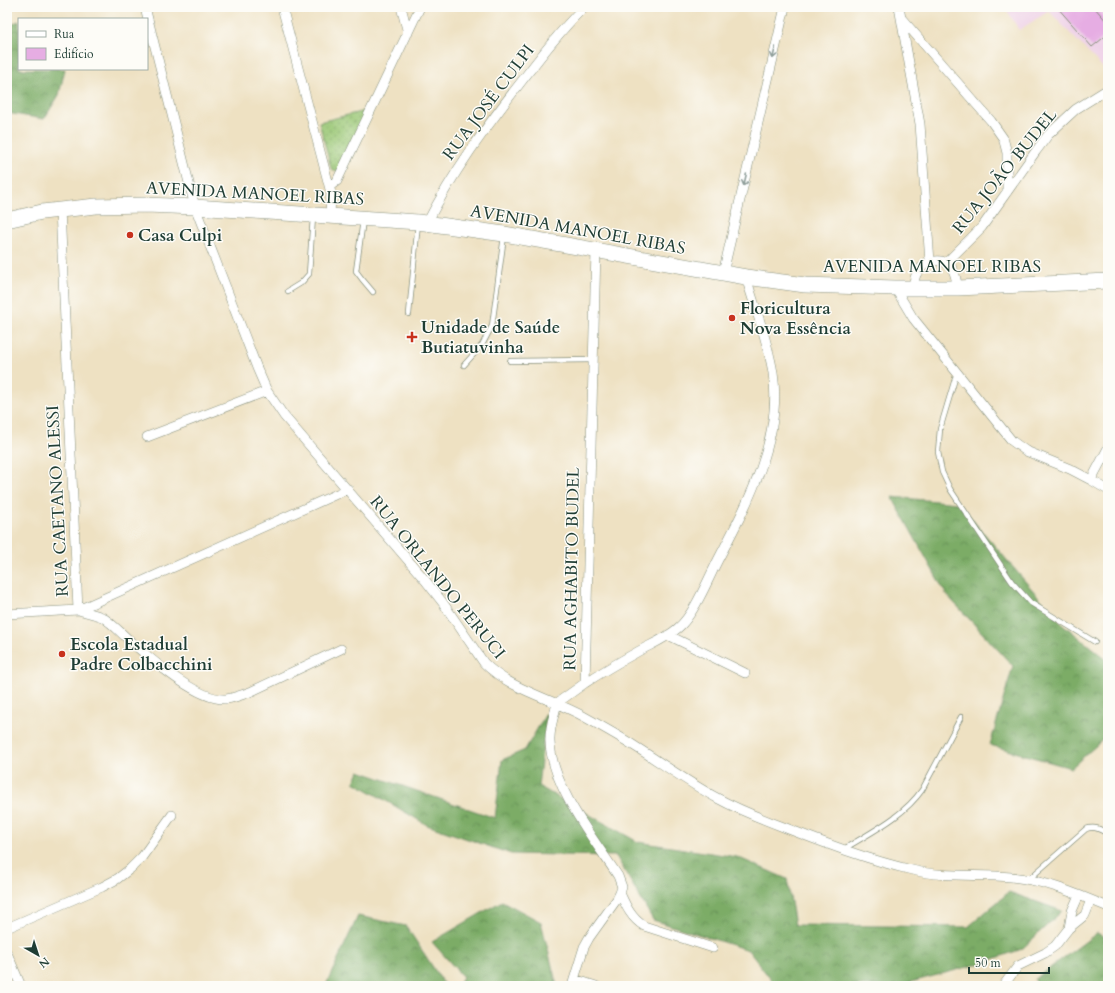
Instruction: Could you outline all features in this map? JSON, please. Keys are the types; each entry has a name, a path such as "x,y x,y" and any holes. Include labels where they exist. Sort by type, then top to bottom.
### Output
{"main road":[{"name":"AVENIDA MANOEL RIBAS","path":"7,220 60,209 120,204 195,207 422,222 504,234 746,277 805,285 895,288 958,288 1108,281"},
{"name":"AVENIDA MANOEL RIBAS","path":"7,210 18,209 42,212"}],"street":[{"name":"RUA ORLANDO PERUCI","path":"145,7 148,18"},
{"path":"282,7 331,193 330,216"},
{"path":"401,7 408,33"},
{"path":"329,185 337,181 420,7"},
{"name":"RUA JOSÉ CULPI","path":"422,222 485,130 541,56 584,7"},
{"path":"899,7 920,124 930,262"},
{"path":"723,273 784,11"},
{"path":"900,18 991,121 1003,138 1007,153 1007,192"},
{"name":"RUA ORLANDO PERUCI","path":"148,19 195,207 267,391 284,416 425,580 443,603 484,663 505,680 557,703 621,738 723,802 842,850 912,871 928,873 994,875 1029,879 1079,895 1108,907"},
{"name":"RUA JOÃO BUDEL","path":"946,263 982,227 1048,136 1076,108 1108,89"},
{"name":"RUA CAETANO ALESSI","path":"60,209 78,610 102,618 185,684 212,697 225,699 237,697 250,692 341,649"},
{"name":"RUA AGHABITO BUDEL","path":"557,703 585,683 592,360 596,250"},
{"path":"913,288 917,274 924,264 936,260 946,263 954,272 958,288"},
{"path":"585,683 668,635 685,621 738,522 760,471 767,446 774,406 773,374 746,277"},
{"path":"895,288 914,318 1012,441 1026,451 1091,480 1108,490"},
{"path":"147,437 267,391"},
{"path":"1091,480 1108,448"},
{"path":"7,614 78,610 348,490"},
{"path":"668,635 745,673"},
{"path":"557,703 550,741 555,767 560,781 576,812 618,876 622,887 584,947 573,983 596,986"},
{"path":"7,928 102,887 117,879 142,857 172,815"},
{"path":"620,892 631,915 644,926 713,948"},
{"path":"1070,928 1072,911 1079,895"},
{"path":"1003,986 1018,966 1046,953 1062,939 1070,928 1085,915 1091,900"},
{"path":"7,953 21,986"}],"lane":[{"path":"288,291 301,283 309,274 313,215"},
{"path":"363,218 356,271 373,292"},
{"path":"409,314 422,222"},
{"path":"464,365 482,345 492,326 504,234"},
{"path":"510,361 592,360"},
{"path":"957,372 940,429 938,452 942,472 950,489 1012,582 1031,603 1095,642"},
{"path":"842,850 904,811 914,802 961,717"},
{"path":"1029,879 1086,829 1093,827 1101,829 1108,834"}],"shaded area":[{"path":"1005,7 1108,7 1108,73 1049,11 1019,30"}],"green space":[{"path":"18,21 18,70 65,70 59,95 44,119 7,113 7,26"},
{"path":"369,110 339,171 333,171 319,122"},
{"path":"892,497 958,503 1060,622 1108,661 1108,735 1071,768 990,745 1013,666 946,594"},
{"path":"547,712 538,786 638,842 737,857 787,879 795,925 968,927 1009,892 1062,911 1022,949 979,964 896,986 776,986 748,950 653,920 616,856 511,854 427,825 354,782 359,771 495,818 502,760 525,750"},
{"path":"502,901 541,922 557,986 457,986 463,977 432,942"},
{"path":"358,916 406,926 444,984 442,986 321,986 326,985"},
{"path":"1097,933 1108,939 1108,986 1037,986 1035,979"}],"building":[{"path":"1057,7 1094,7 1108,23 1108,34 1092,47"}],"place":[{"name":"Casa Culpi","path":"130,235"},
{"name":"Floricultura Nova Essência","path":"732,318"},
{"name":"Unidade de Saúde Butiatuvinha","path":"412,337"},
{"name":"Escola Estadual Padre Colbacchini","path":"62,654"}]}
